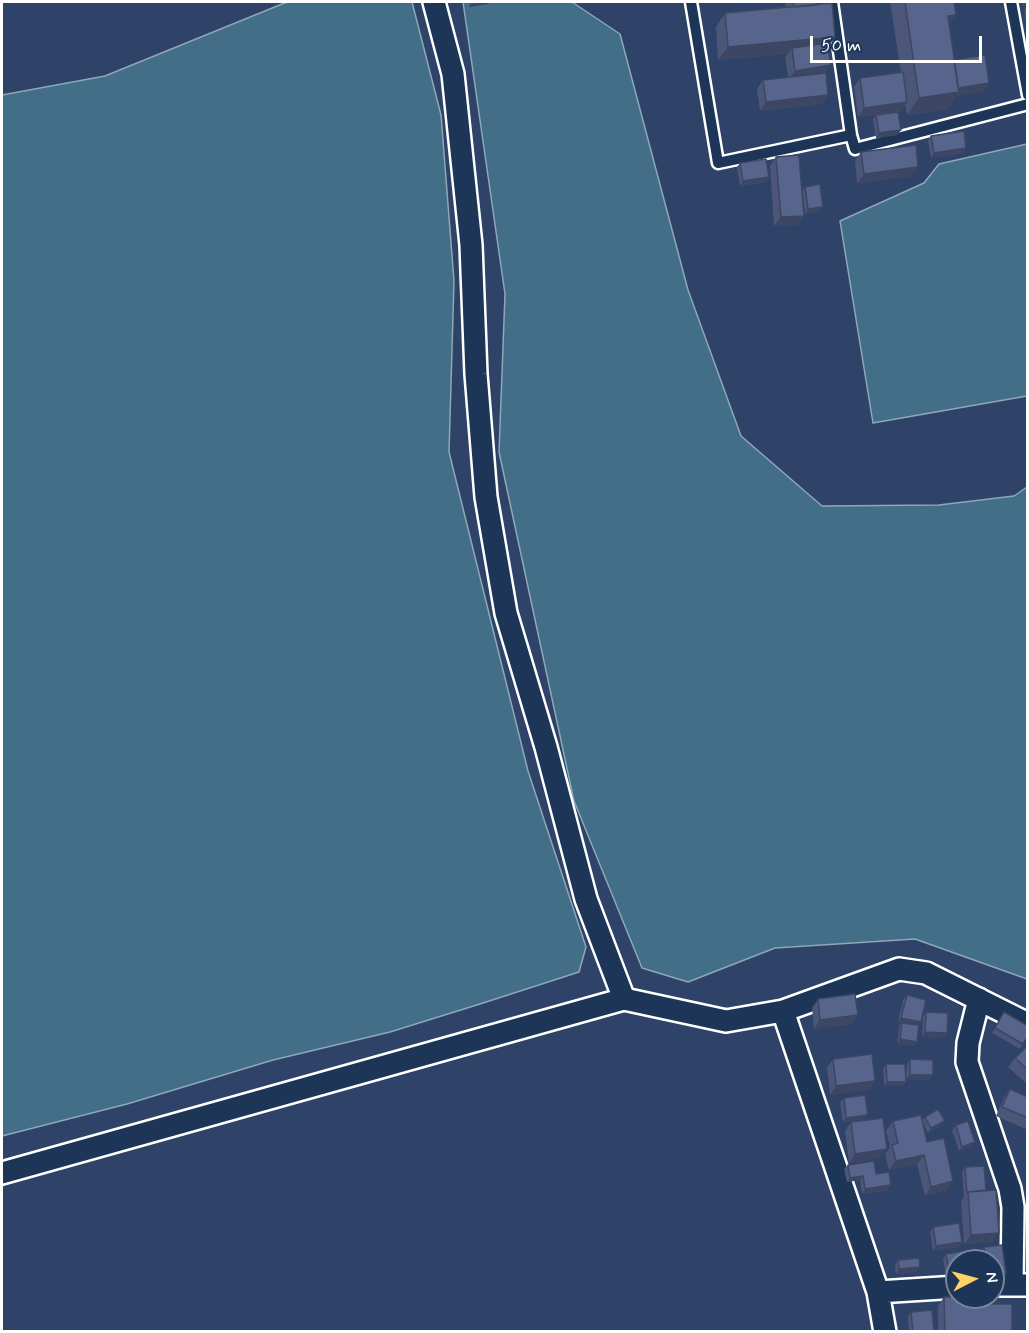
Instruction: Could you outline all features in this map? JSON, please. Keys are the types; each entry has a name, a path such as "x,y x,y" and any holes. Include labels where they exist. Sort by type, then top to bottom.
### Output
{"street":[{"path":"434,2 453,74 471,245 476,374 486,497 506,613 546,747 586,899 624,999"},
{"path":"2,1173 624,999 726,1021 783,1011 899,969 926,973 1028,1024"},
{"path":"979,999 968,1043 967,1062 1011,1189 1013,1207 1011,1285"},
{"path":"783,1011 878,1292 885,1332"},
{"path":"878,1292 945,1288"}],"lane":[{"path":"691,2 718,163 851,135"},
{"path":"832,2 855,149 1028,104"},
{"path":"1011,2 1028,95"}],"water":[{"path":"287,2 412,2 441,115 454,281 449,452 528,771 586,947 579,972 390,1032 273,1060 127,1104 2,1136 2,95 105,76"},
{"path":"463,2 572,2 620,34 688,290 741,436 822,506 939,505 1014,496 1027,487 1027,979 915,939 775,948 688,982 642,968 574,801 499,452 505,294"},
{"path":"1027,144 1027,396 873,423 840,221 924,183 939,164"}],"building":[{"path":"793,2 817,2 817,5 794,7"},
{"path":"905,2 954,2 956,15 948,16 959,92 919,98"},
{"path":"832,3 835,37 728,47 725,13"},
{"path":"827,43 831,65 795,71 792,48"},
{"path":"985,55 989,83 958,88 954,60"},
{"path":"903,72 907,102 864,108 860,78"},
{"path":"826,73 828,95 766,102 763,80"},
{"path":"898,112 901,130 879,133 876,115"},
{"path":"964,131 966,148 934,153 931,136"},
{"path":"916,145 918,167 864,174 861,152"},
{"path":"799,155 804,216 781,217 776,157"},
{"path":"766,159 769,177 743,181 740,163"},
{"path":"820,184 823,207 808,209 805,187"},
{"path":"855,994 858,1015 820,1020 818,999"},
{"path":"907,995 926,1000 921,1022 901,1018"},
{"path":"926,1012 948,1013 947,1033 925,1032"},
{"path":"1004,1012 1028,1026 1028,1036 1023,1044 995,1028"},
{"path":"902,1023 919,1025 917,1042 900,1039"},
{"path":"1028,1045 1028,1070 1015,1058"},
{"path":"872,1054 875,1081 836,1086 833,1059"},
{"path":"910,1059 933,1060 933,1075 910,1075"},
{"path":"886,1064 905,1064 906,1082 887,1082"},
{"path":"1010,1089 1028,1097 1028,1118 1002,1107"},
{"path":"865,1095 868,1115 846,1118 844,1098"},
{"path":"938,1109 945,1121 931,1128 925,1117"},
{"path":"921,1115 927,1142 944,1138 953,1181 931,1187 924,1155 896,1161 892,1145 898,1143 893,1121"},
{"path":"883,1118 887,1149 855,1154 851,1122"},
{"path":"968,1121 975,1142 962,1147 956,1125"},
{"path":"874,1161 876,1174 889,1172 891,1185 865,1189 863,1176 850,1178 848,1165"},
{"path":"984,1166 986,1190 967,1193 965,1167"},
{"path":"996,1190 999,1233 971,1235 968,1192"},
{"path":"959,1223 962,1242 936,1246 933,1227"},
{"path":"1002,1245 1003,1249 984,1249 984,1247"},
{"path":"919,1258 920,1267 899,1269 898,1260"},
{"path":"944,1297 945,1309 1005,1309 1005,1304 1012,1304 1012,1332 945,1332"},
{"path":"932,1310 934,1332 913,1332 911,1312"}]}
